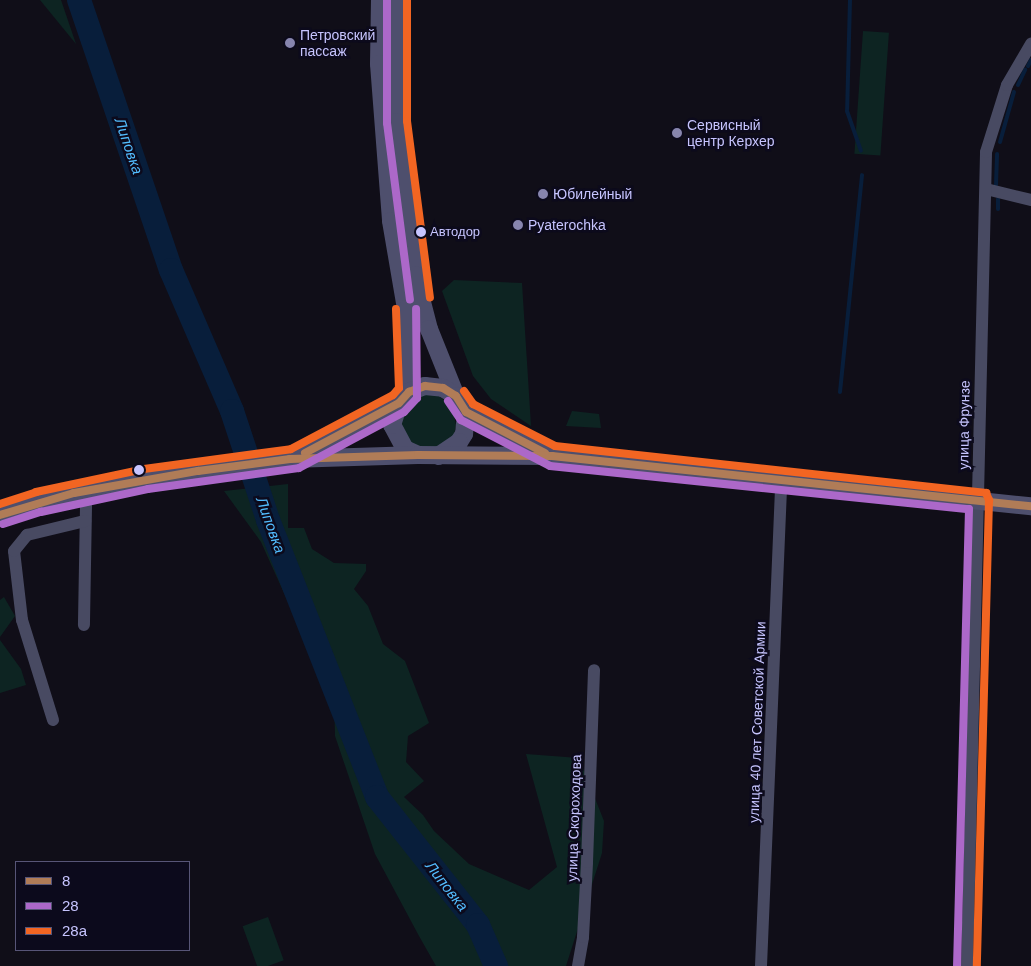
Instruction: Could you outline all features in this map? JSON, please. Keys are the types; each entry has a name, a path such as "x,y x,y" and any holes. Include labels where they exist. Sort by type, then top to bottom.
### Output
{"main road":[{"path":"380,0 379,64 391,221 406,310 404,398 392,425 397,439 405,449 418,455"},
{"path":"396,0 397,122 415,275 430,329 456,396 466,412 552,456"},
{"path":"292,459 425,386 443,388 456,396"},
{"path":"438,456 459,442 464,434 466,412"},
{"path":"0,515 83,492 214,469 292,459 418,455 552,456 1031,506"}],"street":[{"name":"улица Фрунзе","path":"967,966 979,500 977,467 986,152 995,118 1007,85 1031,44"},
{"path":"986,189 1031,200"},
{"name":"улица 40 лет Советской Армии","path":"761,966 781,480"},
{"path":"83,492 85,522 84,625"},
{"path":"54,720 22,620 14,551 26,536 85,522"},
{"name":"улица Скороходова","path":"578,966 583,937 594,670"}],"green space":[{"path":"40,0 61,0 76,44"},
{"path":"863,31 889,33 880,156 854,154"},
{"path":"454,280 522,283 531,426 491,399 473,376 442,291"},
{"path":"436,394 452,406 456,425 454,435 432,451 406,443 399,416 416,395"},
{"path":"572,411 599,414 601,428 566,426"},
{"path":"288,484 288,528 304,528 312,549 334,563 366,564 366,571 354,589 368,606 383,644 405,661 429,723 408,736 406,762 424,781 404,797 423,815 434,831 469,864 529,890 557,867 526,754 579,758 604,821 602,853 566,966 436,966 375,854 335,736 333,652 325,643 308,602 288,602 261,542 224,491"},
{"path":"4,597 15,616 0,637 0,600"},
{"path":"0,640 21,669 26,685 0,693"},
{"path":"268,917 284,960 268,966 257,966 243,926"}],"waterway":[{"name":"Липовка","path":"79,0 171,270 232,411 268,520 377,797 478,925 496,966"},
{"path":"850,0 847,111 861,151"},
{"path":"1028,66 1031,60"},
{"path":"1018,85 1025,70"},
{"path":"1000,142 1014,92"},
{"path":"996,185 997,154"},
{"path":"840,392 862,175"},
{"path":"998,199 998,209"}],"transit line":[{"name":"28","path":"387,0 387,123 410,300"},
{"name":"28а","path":"407,0 407,121 430,298"},
{"name":"28а","path":"0,504 36,492 144,469 291,449 393,395 399,388 396,309"},
{"name":"28","path":"3,524 41,512 148,489 299,468 404,412 417,398 416,309"},
{"name":"8","path":"305,453 399,403 409,392 425,386 443,388 456,396 466,412 545,453"},
{"name":"28а","path":"464,391 473,404 555,446 986,493 989,500 977,966"},
{"name":"28","path":"448,401 461,420 550,466 969,509 957,966"},
{"name":"8","path":"0,515 74,493 198,471 290,459 418,455 552,456 1031,506"}],"place":[{"name":"Петровский пассаж","path":"290,43"},
{"name":"Сервисный центр Керхер","path":"677,133"},
{"name":"Юбилейный","path":"543,194"},
{"name":"Pyaterochka","path":"518,225"},
{"name":"Автодор","path":"421,232"}]}
